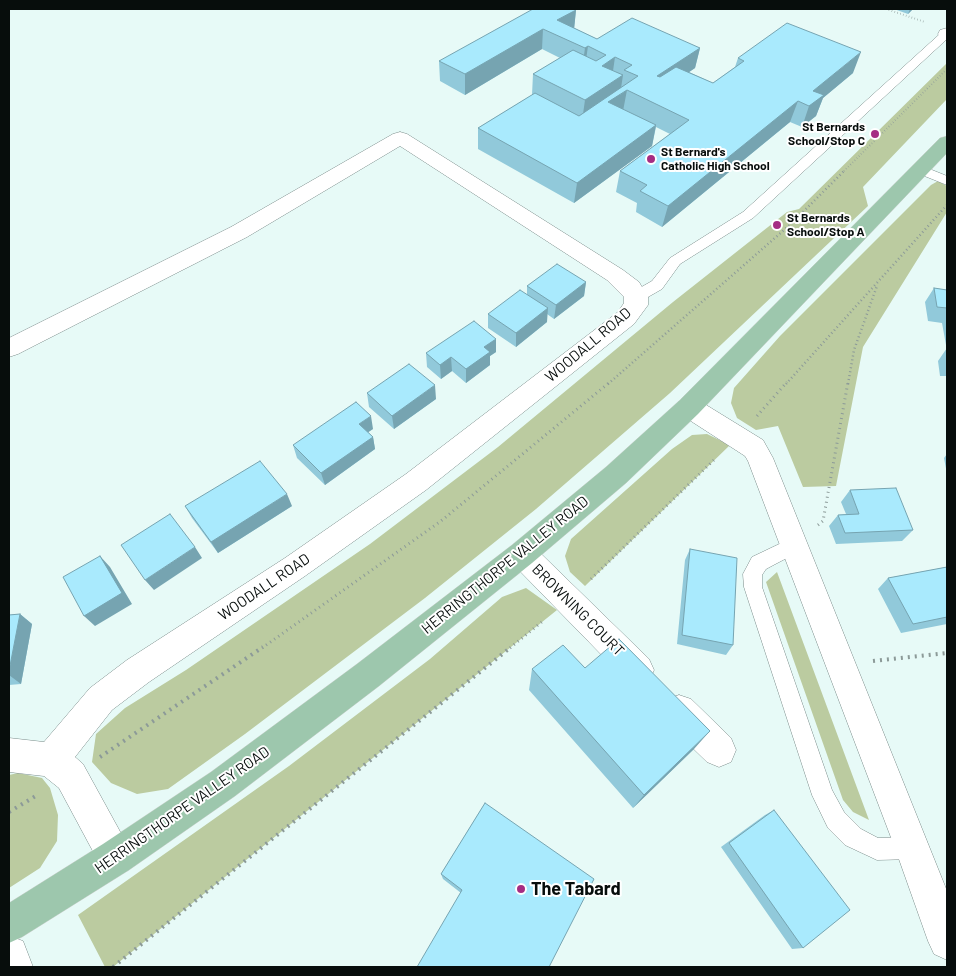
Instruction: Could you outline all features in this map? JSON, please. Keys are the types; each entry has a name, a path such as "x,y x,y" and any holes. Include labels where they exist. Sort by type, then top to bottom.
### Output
{"main road":[{"name":"HERRINGTHORPE VALLEY ROAD","path":"9,924 116,857 223,784 368,675 522,554 616,475 689,407 922,170 947,142"}],"street":[{"name":"WOODALL ROAD","path":"9,348 239,232 400,138 615,275 631,288 636,297 636,305 626,318 416,482 295,567 138,671 101,699 51,760"},
{"path":"689,407 754,448 760,458 913,848 939,898 947,941"},
{"name":"BROWNING COURT","path":"522,554 719,750"},
{"path":"10,756 51,760 71,776 116,857"},
{"path":"9,955 14,967"}],"lane":[{"path":"636,297 657,285 675,261 748,214 947,33"},
{"path":"922,170 947,181"},
{"path":"794,545 759,563 752,574 753,587 823,795 836,820 853,837 877,849 913,848"}],"path":[{"path":"886,9 930,24"},
{"path":"794,545 823,521 854,350 878,282"},
{"path":"841,664 947,653"}],"green space":[{"path":"947,63 947,99 863,187 868,206 670,393 536,509 425,598 245,734 168,789 137,794 111,783 92,762 96,734 125,708 186,670 370,544 498,447 673,302 787,212 799,209"},
{"path":"938,181 947,186 947,212 863,347 836,486 803,487 778,426 756,430 737,418 731,403 734,388 780,336 931,185"},
{"path":"707,434 730,445 585,586 570,572 565,556 571,539 672,449 692,435"},
{"path":"777,572 869,820 853,812 843,800 766,582"},
{"path":"526,588 557,610 113,967 105,967 78,915 289,766 430,659 502,597"},
{"path":"18,773 42,778 50,788 58,815 57,841 40,868 9,888 9,775"}],"building":[{"path":"533,9 576,10 557,20 597,39 632,18 700,48 657,76 660,77 676,67 713,83 744,61 738,58 787,23 861,52 813,91 824,95 809,106 798,101 668,206 640,191 647,185 620,171 689,120 627,90 608,102 656,125 577,183 478,128 535,93 579,116 638,76 624,70 632,65 615,57 602,66 623,75 585,100 533,74 573,50 596,61 606,55 588,46 585,48 543,29 465,74 439,61"},
{"path":"557,264 586,282 556,305 527,286"},
{"path":"934,288 947,290 947,308 937,307"},
{"path":"520,290 548,308 516,333 488,314"},
{"path":"474,321 496,339 484,347 490,352 466,369 451,357 440,365 426,353"},
{"path":"409,364 435,385 392,416 367,393"},
{"path":"356,402 371,416 359,424 373,437 321,473 293,445"},
{"path":"260,461 287,494 211,542 185,506"},
{"path":"896,488 913,530 845,533 838,515 859,514 850,490"},
{"path":"170,514 195,547 145,580 121,545"},
{"path":"690,549 737,558 733,645 682,635"},
{"path":"100,556 122,593 84,616 63,577"},
{"path":"947,567 947,617 913,624 888,578"},
{"path":"20,614 9,671 9,615"},
{"path":"619,639 710,731 644,795 532,669 563,645 585,668"},
{"name":"The Tabard","path":"485,803 594,879 549,967 417,967 462,890 441,874"},
{"path":"774,810 850,910 803,948 729,843"}],"place":[{"name":"St Bernards School/Stop C","path":"875,134"},
{"name":"St Bernard's Catholic High School","path":"651,159"},
{"name":"St Bernards School/Stop A","path":"777,225"},
{"name":"The Tabard","path":"521,889"}]}
